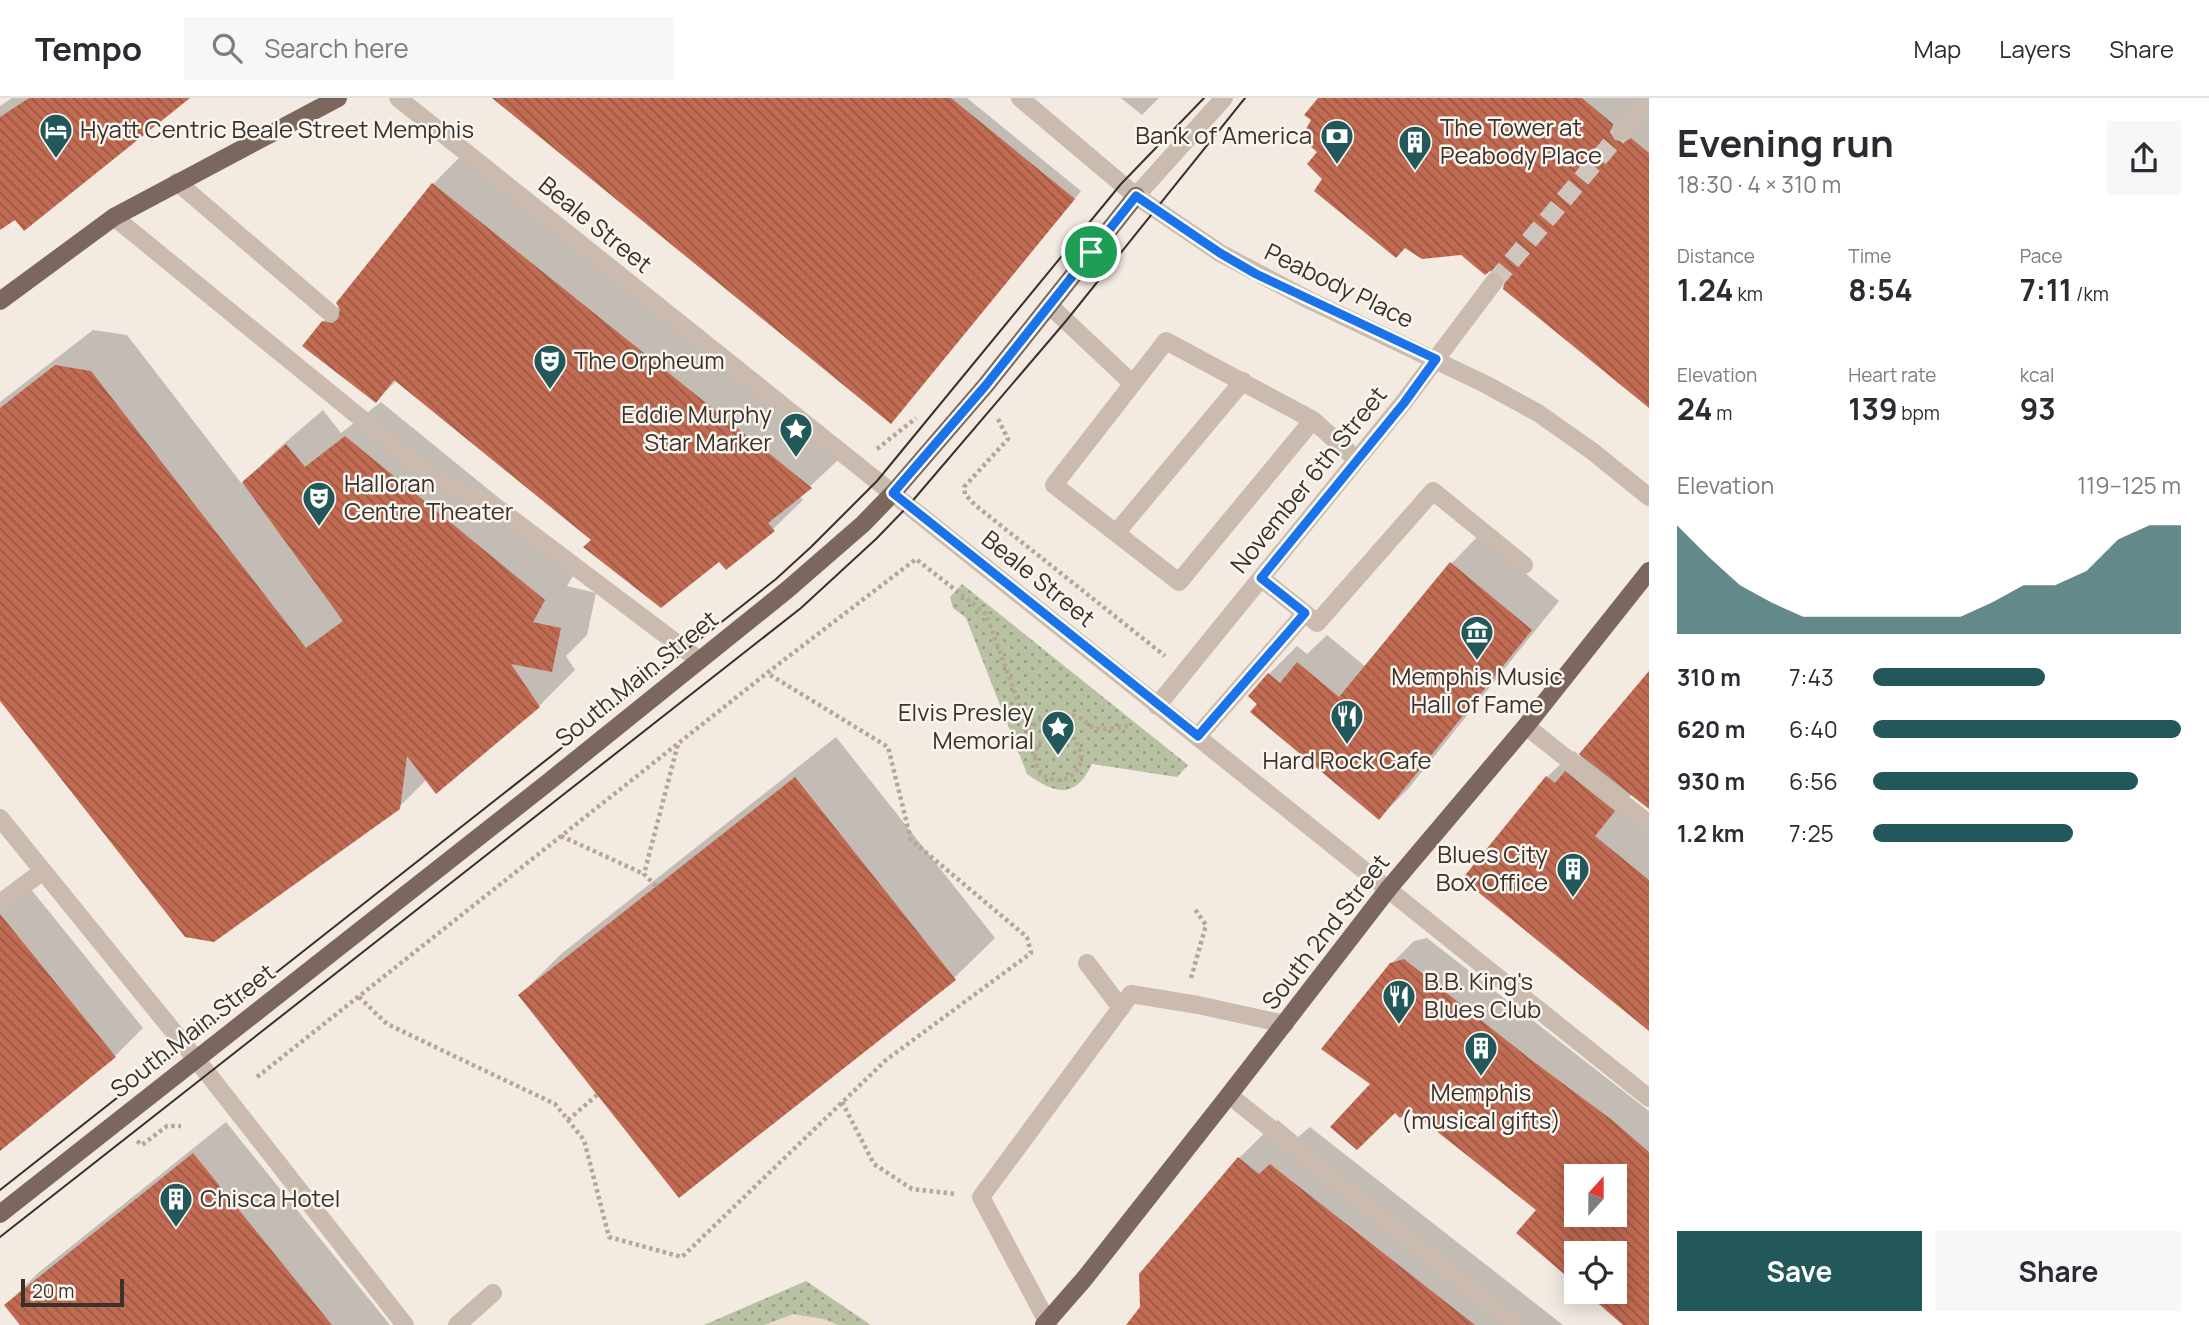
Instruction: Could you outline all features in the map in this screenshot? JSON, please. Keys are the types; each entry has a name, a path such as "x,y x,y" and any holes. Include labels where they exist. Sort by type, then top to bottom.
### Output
{"main road":[{"path":"0,301 114,217 338,98"},
{"name":"South Main Street","path":"0,1214 787,590 863,524 986,385 1136,196"},
{"name":"South 2nd Street","path":"1046,1324 1285,1024 1389,888 1526,726 1649,571"}],"street":[{"name":"Beale Street","path":"398,98 1649,1098"},
{"name":"Peabody Place","path":"1020,98 1136,196 1220,253 1256,274 1436,359 1538,413 1592,451 1649,497"},
{"name":"South Main Street","path":"1136,196 1224,98"},
{"path":"1622,131 1649,99"},
{"path":"177,182 329,312"},
{"path":"114,217 428,473 500,510 699,660"},
{"name":"November 6th Street","path":"1157,706 1357,460 1494,282"},
{"path":"1049,305 1132,383"},
{"path":"1313,420 1179,582 1054,485 1166,341 1313,420 1357,460"},
{"path":"1116,533 1243,380"},
{"path":"1261,578 1317,623 1433,491 1524,565"},
{"path":"1198,736 1305,613"},
{"path":"1526,726 1649,824"},
{"path":"0,818 405,1325"},
{"path":"0,903 43,871"},
{"path":"1087,963 1121,1008"},
{"path":"1046,1324 981,1198 1131,994 1285,1024"},
{"path":"1229,1095 1516,1325"},
{"path":"457,1325 493,1293"}],"path":[{"path":"857,464 916,418"},
{"path":"998,419 1008,439 972,476 964,487 965,494 975,505 1185,672"},
{"path":"257,1077 767,673 916,559 986,614 1036,751 1037,766 1048,778 1055,780 1070,777 1076,772 1081,759 1077,744 1065,736 1051,735 1044,739 1036,751"},
{"path":"359,997 387,1024 555,1104 584,1140 609,1237 681,1257 886,1060 1031,953 1027,937 911,840 888,747 767,673"},
{"path":"1028,730 1049,714 1080,719 1096,729 1129,726"},
{"path":"644,874 678,743"},
{"path":"561,836 644,874 656,886"},
{"path":"1183,1003 1206,925 1194,908"},
{"path":"568,1120 597,1095"},
{"path":"842,1101 874,1164 912,1189 981,1198"},
{"path":"137,1140 142,1145 167,1126 181,1126"}],"green space":[{"path":"962,584 1188,765 1177,777 1092,764 1079,784 1064,790 1047,786 1027,774 966,618 953,608 950,597"},
{"path":"806,1281 871,1325 704,1325"}],"shaded area":[{"path":"793,1314 824,1319 838,1325 764,1325"}],"building":[{"name":"Hyatt Centric Beale Street Memphis","path":"29,98 190,98 24,231 15,220 0,230 0,117"},
{"path":"492,98 951,98 1075,199 891,424"},
{"path":"1318,98 1582,98 1613,124 1611,134 1615,140 1625,142 1631,138 1649,153 1649,408 1503,289 1505,278 1500,273 1490,271 1485,275 1461,255 1422,259 1405,248 1396,258 1314,191 1322,179 1307,164 1317,152 1301,138 1311,120 1304,115"},
{"name":"The Orpheum","path":"432,183 812,488 768,523 775,531 726,570 719,562 661,608 583,547 591,540 394,380 376,403 302,346 322,321 332,323 338,319 340,309 336,303"},
{"path":"55,365 91,371 306,648 343,621 242,482 286,444 305,467 345,436 545,600 533,622 561,628 552,672 511,664 540,707 436,794 407,756 400,809 214,942 185,937 0,701 0,408"},
{"path":"1450,562 1532,630 1379,820 1250,712 1257,704 1248,696 1268,673 1280,683 1297,662 1339,697"},
{"path":"1649,671 1649,809 1579,754"},
{"path":"1565,771 1615,811 1595,836 1649,880 1649,1031 1462,879 1546,776 1555,783"},
{"path":"795,777 956,980 679,1198 518,995"},
{"path":"0,914 116,1057 0,1151"},
{"path":"1404,959 1612,1120 1649,1152 1649,1325 1623,1325 1599,1304 1627,1304 1627,1241 1564,1241 1564,1274 1516,1233 1536,1210 1411,1111 1400,1118 1395,1113 1357,1150 1330,1127 1370,1084 1321,1049 1390,963"},
{"name":"Chisca Hotel","path":"193,1153 332,1325 20,1325 4,1305"},
{"path":"1238,1157 1259,1174 1270,1164 1475,1325 1126,1325 1140,1307 1139,1274"}],"tunnel":[{"path":"1494,282 1622,131"}],"tram line":[{"path":"0,1190 776,579 877,481 1121,184 1204,98"},
{"path":"0,1237 801,608 909,505 1066,321 1245,98"}],"place":[{"name":"Hyatt Centric Beale Street Memphis","path":"56,160"},
{"name":"Bank of America","path":"1337,166"},
{"name":"The Tower at Peabody Place","path":"1415,172"},
{"name":"The Orpheum","path":"550,391"},
{"name":"Eddie Murphy Star Marker","path":"796,459"},
{"name":"Halloran Centre Theater","path":"319,528"},
{"name":"Memphis Music Hall of Fame","path":"1477,662"},
{"name":"Hard Rock Cafe","path":"1347,746"},
{"name":"Elvis Presley Memorial","path":"1058,757"},
{"name":"Blues City Box Office","path":"1573,899"},
{"name":"B.B. King's Blues Club","path":"1399,1026"},
{"name":"Memphis (musical gifts)","path":"1481,1078"},
{"name":"Chisca Hotel","path":"176,1229"}],"route":[{"path":"1136,196 1256,274 1436,359 1404,403 1261,578 1305,613 1198,736 893,493 986,385 1091,252 1136,196"}]}
